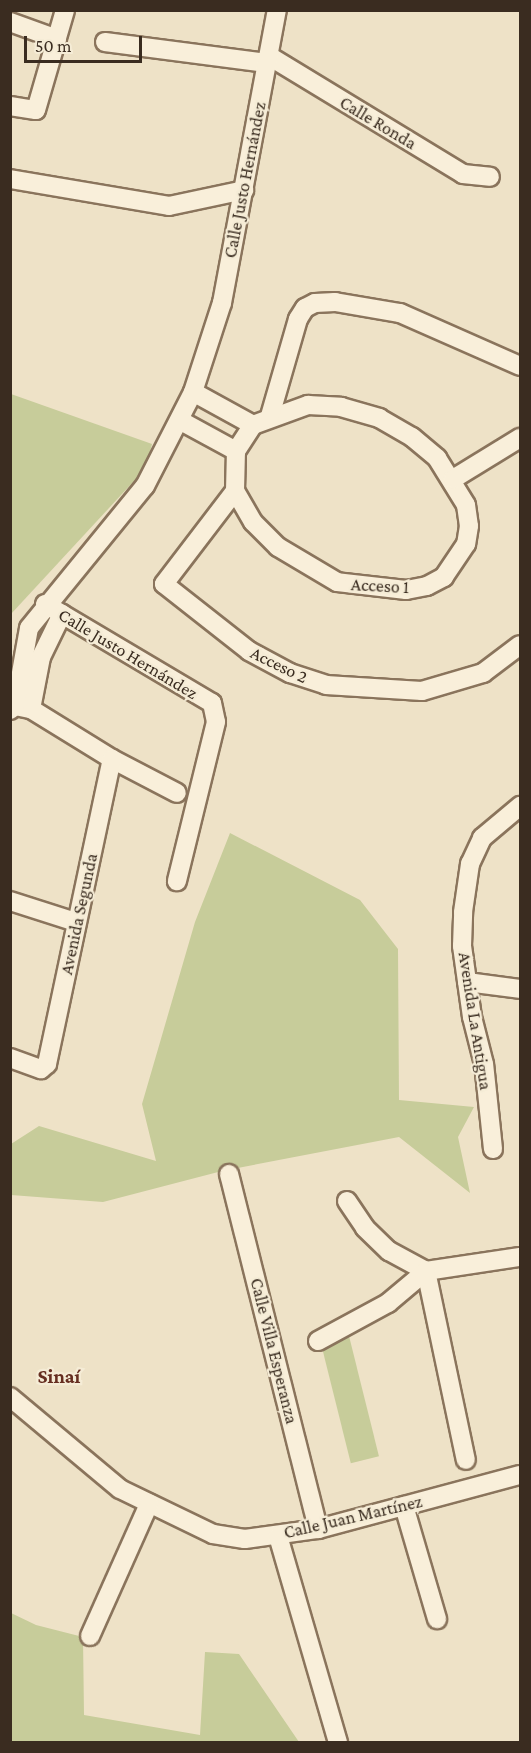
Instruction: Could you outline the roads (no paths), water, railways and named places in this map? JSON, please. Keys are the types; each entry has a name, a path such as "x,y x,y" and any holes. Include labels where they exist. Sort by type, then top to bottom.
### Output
{"street":[{"path":"10,106 36,110 65,10"},
{"name":"Calle Justo Hernández","path":"177,881 216,712 212,703 45,604 146,486 181,421 193,392 222,303 277,10"},
{"path":"10,22 57,39"},
{"path":"105,42 268,60"},
{"name":"Calle Ronda","path":"268,60 463,174 490,177"},
{"path":"10,180 169,206 243,190"},
{"path":"270,416 298,319 305,308 315,303 335,302 400,314 520,366"},
{"path":"193,392 253,425"},
{"name":"Acceso 1","path":"235,491 254,522 305,566 345,584 406,590 427,586 444,577 466,544 469,526 465,505 453,479 412,436 378,418 341,407 308,405 270,416 253,425 236,451"},
{"path":"181,421 236,451 235,491"},
{"path":"453,479 520,438"},
{"name":"Acceso 2","path":"235,491 164,584 249,651 290,673 326,686 422,692 483,673 520,645"},
{"path":"19,709 25,639 45,604"},
{"path":"19,709 40,657 62,614"},
{"path":"19,709 177,792"},
{"name":"Avenida Segunda","path":"10,1058 44,1068 112,759"},
{"name":"Avenida La Antigua","path":"492,1149 484,1064 462,946 470,864 482,838 520,806"},
{"path":"10,901 76,922"},
{"path":"467,982 520,989"},
{"name":"Calle Villa Esperanza","path":"229,1174 318,1529"},
{"path":"347,1201 366,1228 389,1251 426,1271 466,1460"},
{"path":"318,1341 388,1303 426,1271 520,1257"},
{"name":"Calle Juan Martínez","path":"10,1397 92,1467 149,1504 213,1534 244,1539 318,1529 520,1474"},
{"path":"90,1636 149,1504"},
{"path":"405,1506 437,1619"},
{"path":"278,1536 338,1743"}],"district":[{"name":"Sinaí","path":"59,1376"}]}
